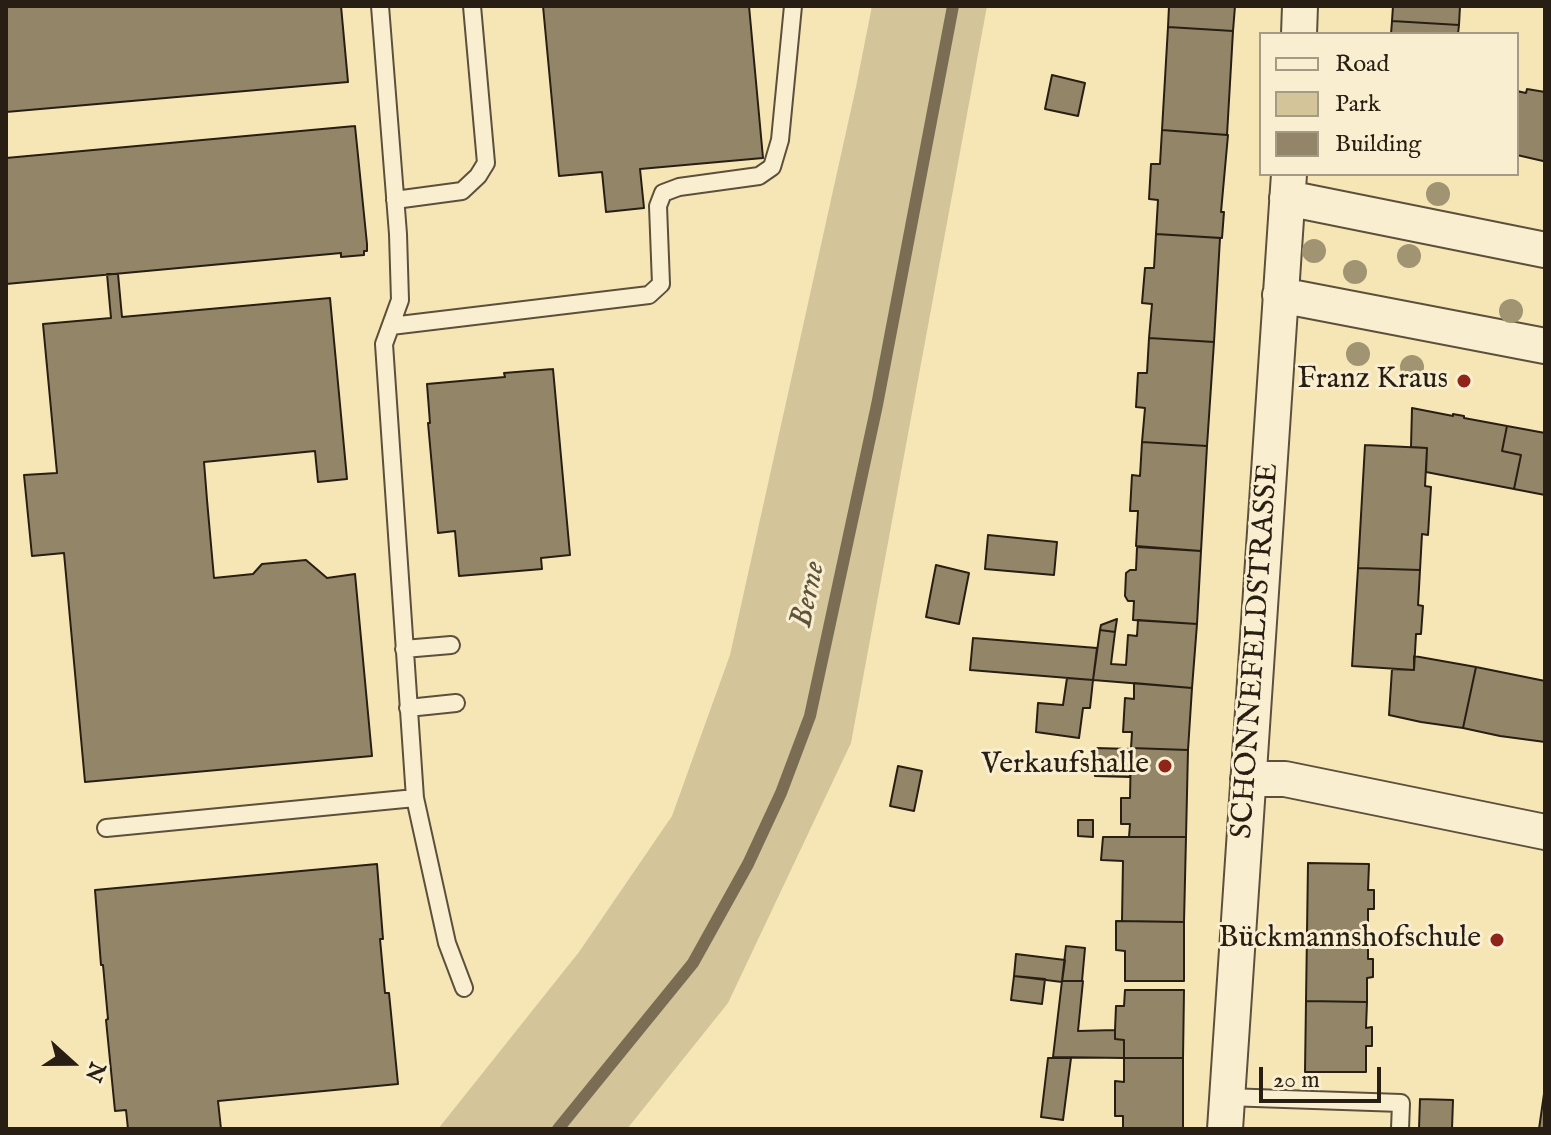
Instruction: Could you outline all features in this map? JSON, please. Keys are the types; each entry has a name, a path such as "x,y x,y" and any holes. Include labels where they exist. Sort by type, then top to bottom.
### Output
{"street":[{"path":"1299,32 1300,6"},
{"path":"1288,186 1545,250"},
{"name":"SCHONNEFELDSTRASSE","path":"1225,1113 1288,186"},
{"path":"1280,295 1545,346"},
{"path":"1248,779 1285,779 1545,832"}],"lane":[{"path":"380,6 400,300 384,344 415,798 447,943 464,988"},
{"path":"395,200 462,191 486,163 472,6"},
{"path":"391,326 649,295 661,284 658,206 663,193 679,187 759,176 772,167 780,140 793,6"},
{"path":"404,649 451,645"},
{"path":"408,708 456,703"},
{"path":"106,828 415,798"},
{"path":"1225,1113 1401,1103 1400,1129"}],"green space":[{"path":"872,6 987,6 851,743 728,1003 627,1129 438,1129 579,952 672,816 730,655"}],"building":[{"path":"6,6 341,6 348,82 6,112"},
{"path":"543,6 749,6 763,158 640,169 644,208 606,212 602,172 559,176"},
{"path":"1169,6 1235,6 1233,31 1168,27"},
{"path":"1393,6 1460,6 1459,25 1392,21"},
{"path":"1392,21 1459,25 1458,32 1391,32"},
{"path":"1168,27 1233,31 1227,135 1162,130"},
{"path":"1052,75 1085,83 1078,116 1045,109"},
{"path":"1527,89 1545,92 1543,161 1519,155 1519,91 1526,93"},
{"path":"355,126 367,244 364,255 341,257 341,253 6,284 6,158"},
{"path":"1162,130 1228,135 1221,212 1224,212 1222,238 1156,234 1158,200 1149,199 1151,164 1160,164"},
{"path":"1156,234 1220,238 1214,342 1149,338 1152,304 1142,303 1145,268 1154,268"},
{"path":"107,274 118,274 122,317 330,298 347,479 318,482 315,451 204,462 214,578 253,574 262,564 306,560 327,578 355,574 372,756 85,782 64,553 32,556 24,475 57,473 43,324 111,318"},
{"path":"1149,338 1214,342 1207,446 1142,442 1145,408 1136,407 1138,373 1147,373"},
{"path":"553,369 570,555 541,558 542,569 459,576 455,531 438,533 427,384"},
{"path":"1412,408 1507,426 1502,451 1521,455 1514,489 1426,472 1427,448 1411,447"},
{"path":"1507,426 1545,433 1545,495 1514,489 1521,455 1502,451"},
{"path":"1142,442 1207,446 1201,551 1136,546 1138,511 1130,511 1132,475 1140,476"},
{"path":"1365,445 1427,448 1425,486 1431,487 1428,535 1422,534 1420,570 1358,568"},
{"path":"988,535 1057,542 1054,575 985,569"},
{"path":"1137,547 1201,551 1197,624 1133,620 1134,601 1128,601 1125,596 1126,573 1136,570"},
{"path":"936,565 969,573 959,624 926,617"},
{"path":"1358,568 1420,570 1418,605 1423,606 1421,634 1416,634 1414,670 1352,666"},
{"path":"1117,619 1115,632 1100,630 1101,625"},
{"path":"1138,620 1197,624 1192,688 1093,680 1100,630 1115,632 1111,664 1126,665 1128,635 1137,636"},
{"path":"973,638 1097,648 1093,680 970,670"},
{"path":"1414,656 1476,667 1463,728 1389,715 1392,669 1414,670"},
{"path":"1476,667 1545,681 1545,742 1463,728"},
{"path":"1067,678 1093,680 1090,708 1083,708 1079,738 1036,732 1038,703 1063,705"},
{"path":"1134,683 1192,688 1188,750 1131,748 1132,732 1123,732 1125,698 1134,699"},
{"path":"1095,748 1131,749 1130,777 1095,776"},
{"path":"1131,748 1188,750 1186,837 1129,837 1130,824 1121,824 1121,798 1130,798"},
{"path":"898,766 922,771 914,811 890,806"},
{"path":"1078,820 1093,820 1093,837 1078,836"},
{"path":"1103,837 1186,837 1184,922 1122,921 1123,861 1101,860"},
{"path":"1308,863 1369,864 1368,890 1374,890 1374,909 1368,909 1368,934 1307,933"},
{"path":"377,864 385,993 389,993 398,1084 218,1101 221,1129 128,1129 126,1110 115,1111 95,890"},
{"path":"1116,921 1184,922 1184,981 1125,981 1125,951 1116,950"},
{"path":"1307,933 1368,934 1368,959 1373,959 1373,977 1367,978 1367,1002 1306,1001"},
{"path":"1066,946 1085,948 1082,981 1062,981"},
{"path":"1016,954 1065,960 1062,982 1014,976"},
{"path":"1014,976 1045,979 1042,1004 1011,1000"},
{"path":"1062,981 1083,981 1078,1031 1115,1030 1115,1039 1124,1040 1124,1058 1053,1057"},
{"path":"1125,990 1184,990 1183,1058 1124,1058 1124,1040 1115,1039 1115,1030 1116,1006 1124,1006"},
{"path":"1306,1001 1367,1002 1366,1028 1372,1027 1372,1046 1366,1046 1366,1072 1305,1072"},
{"path":"1048,1058 1071,1058 1063,1120 1041,1117"},
{"path":"1124,1058 1183,1058 1183,1129 1123,1129 1123,1116 1115,1116 1115,1081 1124,1082"},
{"path":"1545,1087 1545,1129 1539,1129"},
{"path":"1420,1099 1453,1100 1452,1129 1419,1129"}],"waterway":[{"name":"Berne","path":"558,1129 693,963 748,864 781,793 810,716 877,405 953,6"}],"place":[{"name":"Franz Kraus","path":"1464,381"},
{"name":"Verkaufshalle","path":"1165,766"},
{"name":"Bückmannshofschule","path":"1497,940"}]}
